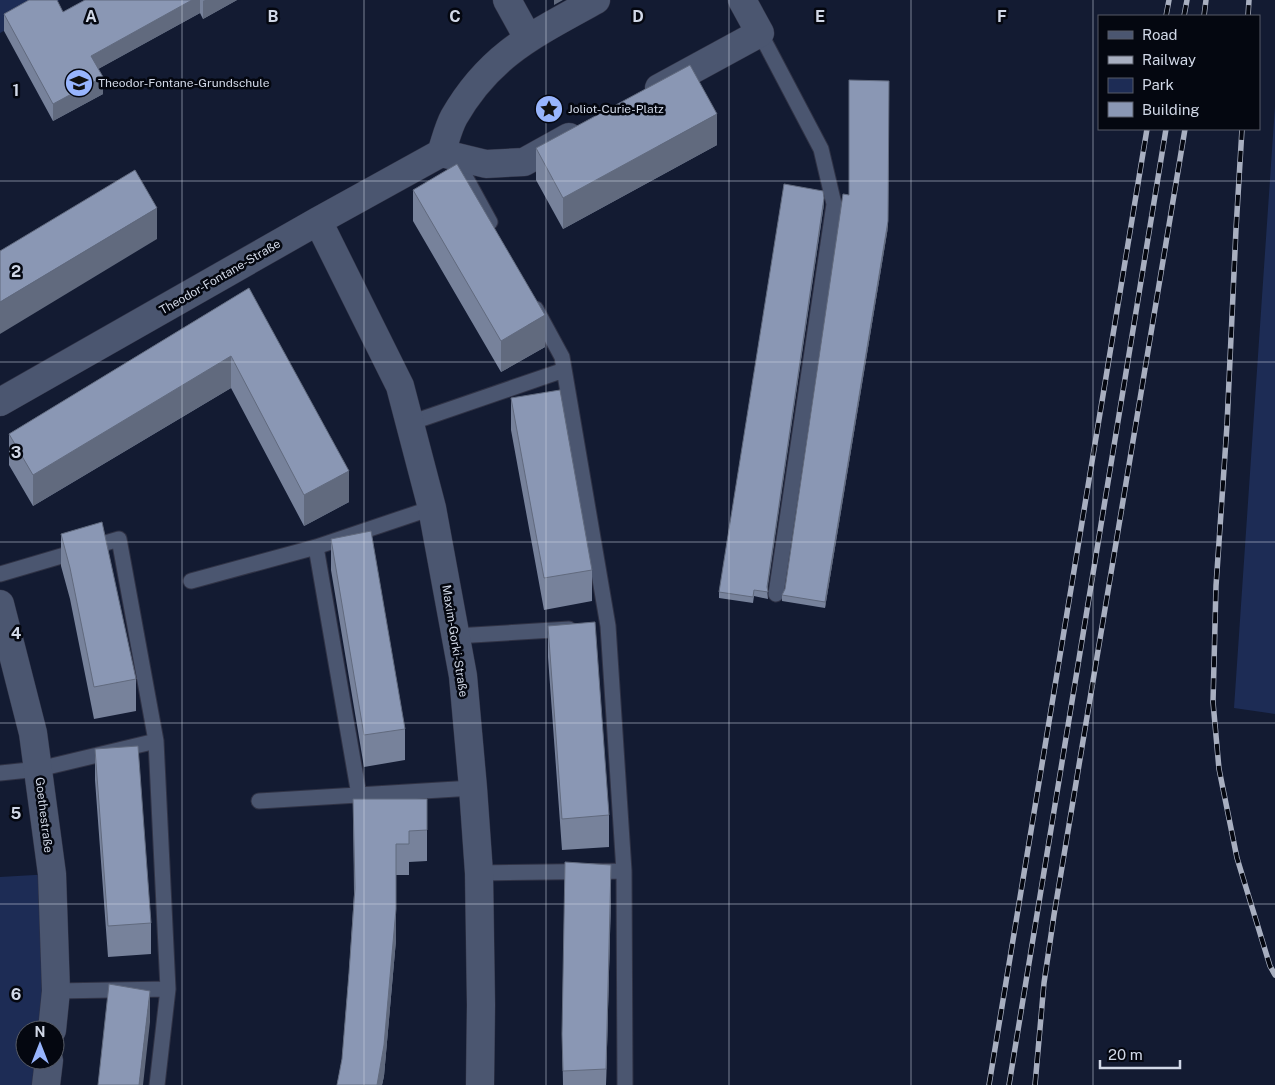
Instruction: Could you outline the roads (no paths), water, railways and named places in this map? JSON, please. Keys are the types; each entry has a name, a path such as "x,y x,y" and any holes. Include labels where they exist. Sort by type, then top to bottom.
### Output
{"street":[{"path":"507,0 528,38"},
{"path":"594,124 524,162 486,164 448,155 453,119 472,90 497,61 528,38 596,0"},
{"path":"638,100 760,33 742,0"},
{"name":"Theodor-Fontane-Straße","path":"0,402 318,221 448,155"},
{"name":"Maxim-Gorki-Straße","path":"318,221 400,386 432,508 463,676 479,873 480,1085"},
{"name":"Goethestraße","path":"0,604 33,733 39,769 52,874 56,991 53,1020"},
{"path":"46,1085 47,1070"}],"lane":[{"path":"760,33 821,149 834,204 776,594"},
{"path":"448,155 497,236"},
{"path":"529,296 562,357 603,626 624,870 625,1085"},
{"path":"410,423 564,370"},
{"path":"191,581 316,548 432,508"},
{"path":"0,574 119,539 156,741 168,989 157,1085"},
{"path":"316,548 358,795"},
{"path":"456,636 579,628"},
{"path":"0,773 39,769 156,741"},
{"path":"259,801 472,788"},
{"path":"479,873 624,870"},
{"path":"56,991 168,989"}],"railway":[{"path":"1166,15 1169,0"},
{"path":"1184,15 1187,0"},
{"path":"1204,15 1206,0"},
{"path":"1248,15 1249,0"},
{"path":"989,1085 1147,130"},
{"path":"1009,1085 1166,130"},
{"path":"1035,1085 1044,983 1054,915 1185,130"},
{"path":"1242,130 1227,425 1216,586 1213,702 1219,769 1237,858 1270,966 1275,975"}],"place":[{"name":"Theodor-Fontane-Grundschule","path":"79,83"},
{"name":"Joliot-Curie-Platz","path":"549,109"}]}
